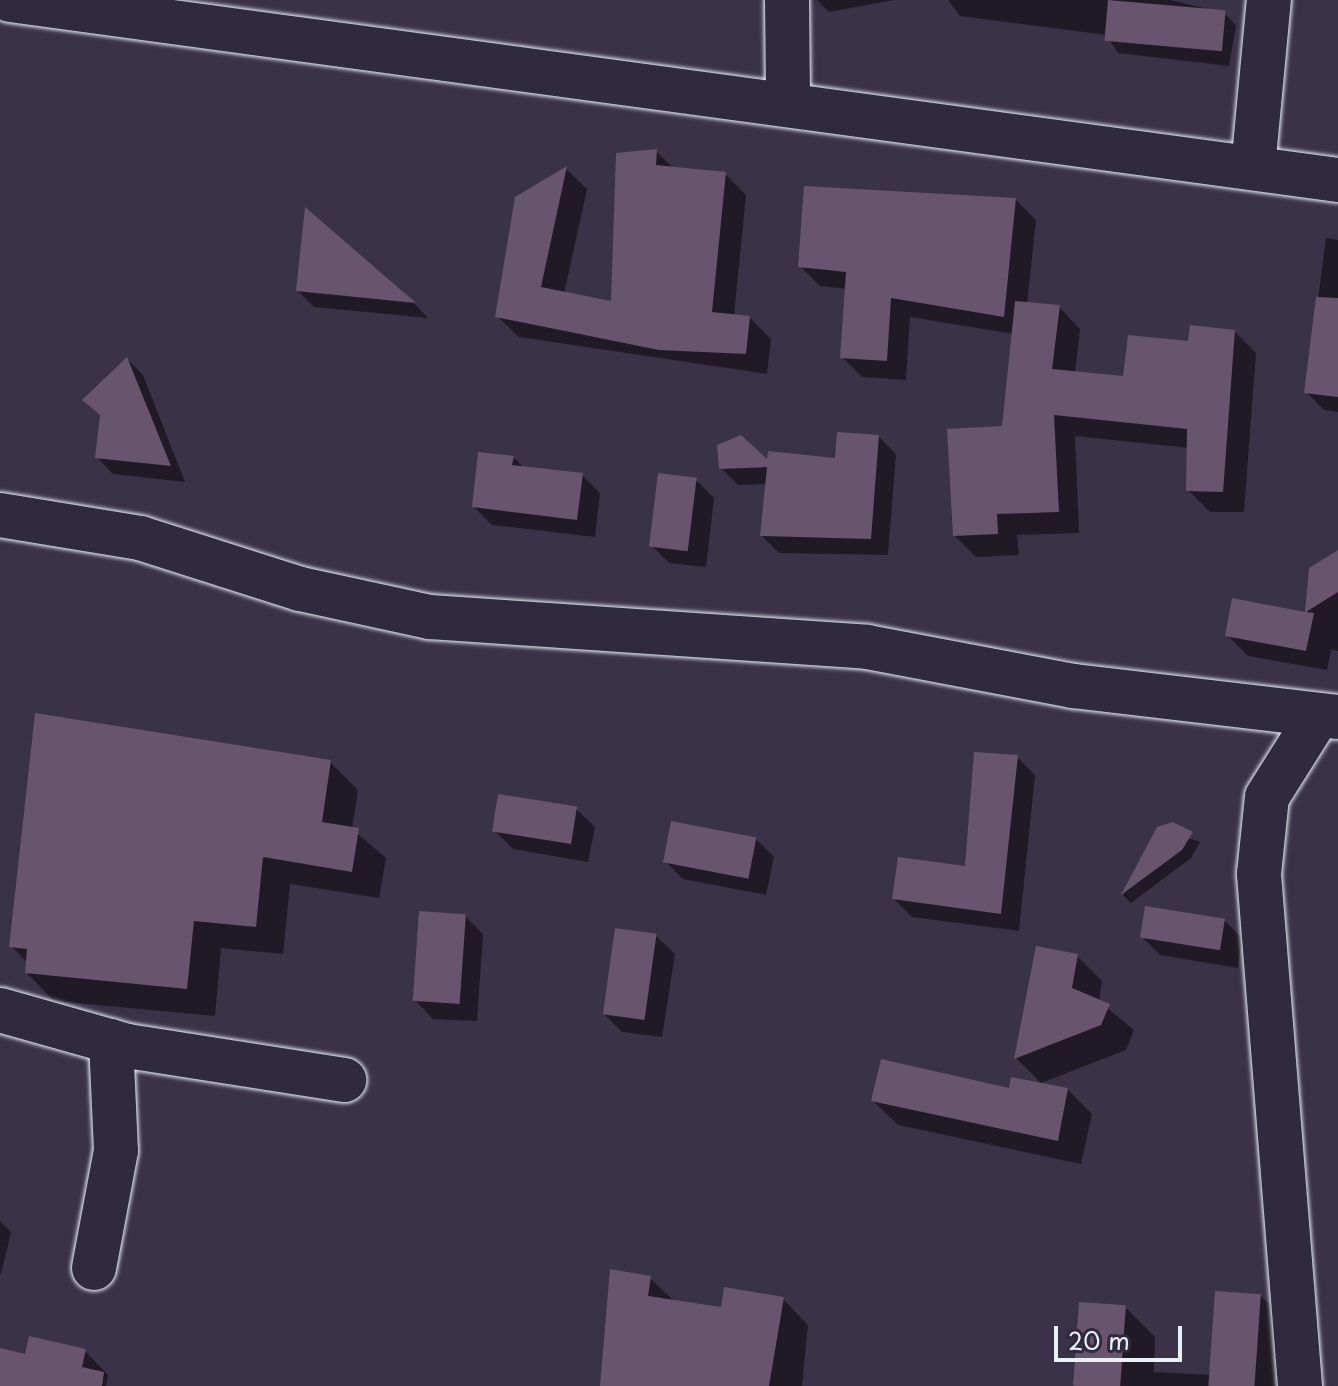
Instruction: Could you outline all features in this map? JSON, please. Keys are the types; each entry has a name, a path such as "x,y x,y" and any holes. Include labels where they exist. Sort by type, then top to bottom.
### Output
{"street":[{"path":"10,0 788,103 1338,180"},
{"path":"787,0 788,103"},
{"path":"1253,168 1269,0"},
{"path":"0,515 140,538 300,589 430,617 867,647 1073,686 1328,717"},
{"path":"1300,1386 1259,874 1267,797 1328,717"},
{"path":"0,1010 111,1041 344,1080"},
{"path":"94,1268 116,1151 111,1041"}],"building":[{"path":"1108,0 1226,10 1222,51 1104,41"},
{"path":"657,149 656,165 726,172 712,312 750,316 746,354 659,350 495,317 515,197 567,166 541,287 611,301 616,153"},
{"path":"804,186 1016,198 1004,317 891,298 887,361 840,358 846,272 798,267"},
{"path":"305,207 416,303 296,291"},
{"path":"1316,297 1338,298 1338,397 1304,393"},
{"path":"1015,301 1060,305 1052,369 1123,376 1128,335 1188,341 1190,325 1235,330 1223,492 1186,491 1187,429 1054,415 1059,512 997,514 998,534 953,536 947,429 1002,426"},
{"path":"127,357 171,466 95,458 100,415 82,400"},
{"path":"837,432 879,435 871,539 760,536 767,467 719,469 717,445 741,435 767,459 768,451 835,458"},
{"path":"478,452 514,456 512,465 583,473 577,520 472,507"},
{"path":"658,473 697,478 688,551 649,546"},
{"path":"1338,550 1338,592 1306,612 1314,613 1306,651 1225,636 1232,598 1305,612 1309,568"},
{"path":"35,713 331,760 322,822 359,828 352,872 263,857 256,927 194,921 187,989 25,973 27,949 9,947"},
{"path":"974,752 1018,755 1001,914 892,899 898,857 965,866"},
{"path":"498,794 577,807 571,844 492,832"},
{"path":"671,821 756,838 748,879 663,862"},
{"path":"1173,822 1193,832 1182,850 1121,895 1157,827"},
{"path":"1145,906 1225,919 1220,950 1140,938"},
{"path":"419,911 466,914 460,1004 413,1001"},
{"path":"615,928 657,934 644,1020 603,1014"},
{"path":"1036,946 1078,954 1072,988 1110,1004 1101,1025 1014,1059"},
{"path":"881,1059 1009,1088 1011,1077 1068,1088 1058,1141 871,1101"},
{"path":"610,1269 651,1276 648,1296 721,1307 724,1287 784,1297 769,1386 600,1386"},
{"path":"1215,1291 1261,1294 1254,1386 1208,1386"},
{"path":"1079,1302 1126,1305 1120,1386 1073,1386"},
{"path":"29,1336 86,1349 82,1367 104,1372 102,1386 0,1386 0,1348 25,1354"}]}
